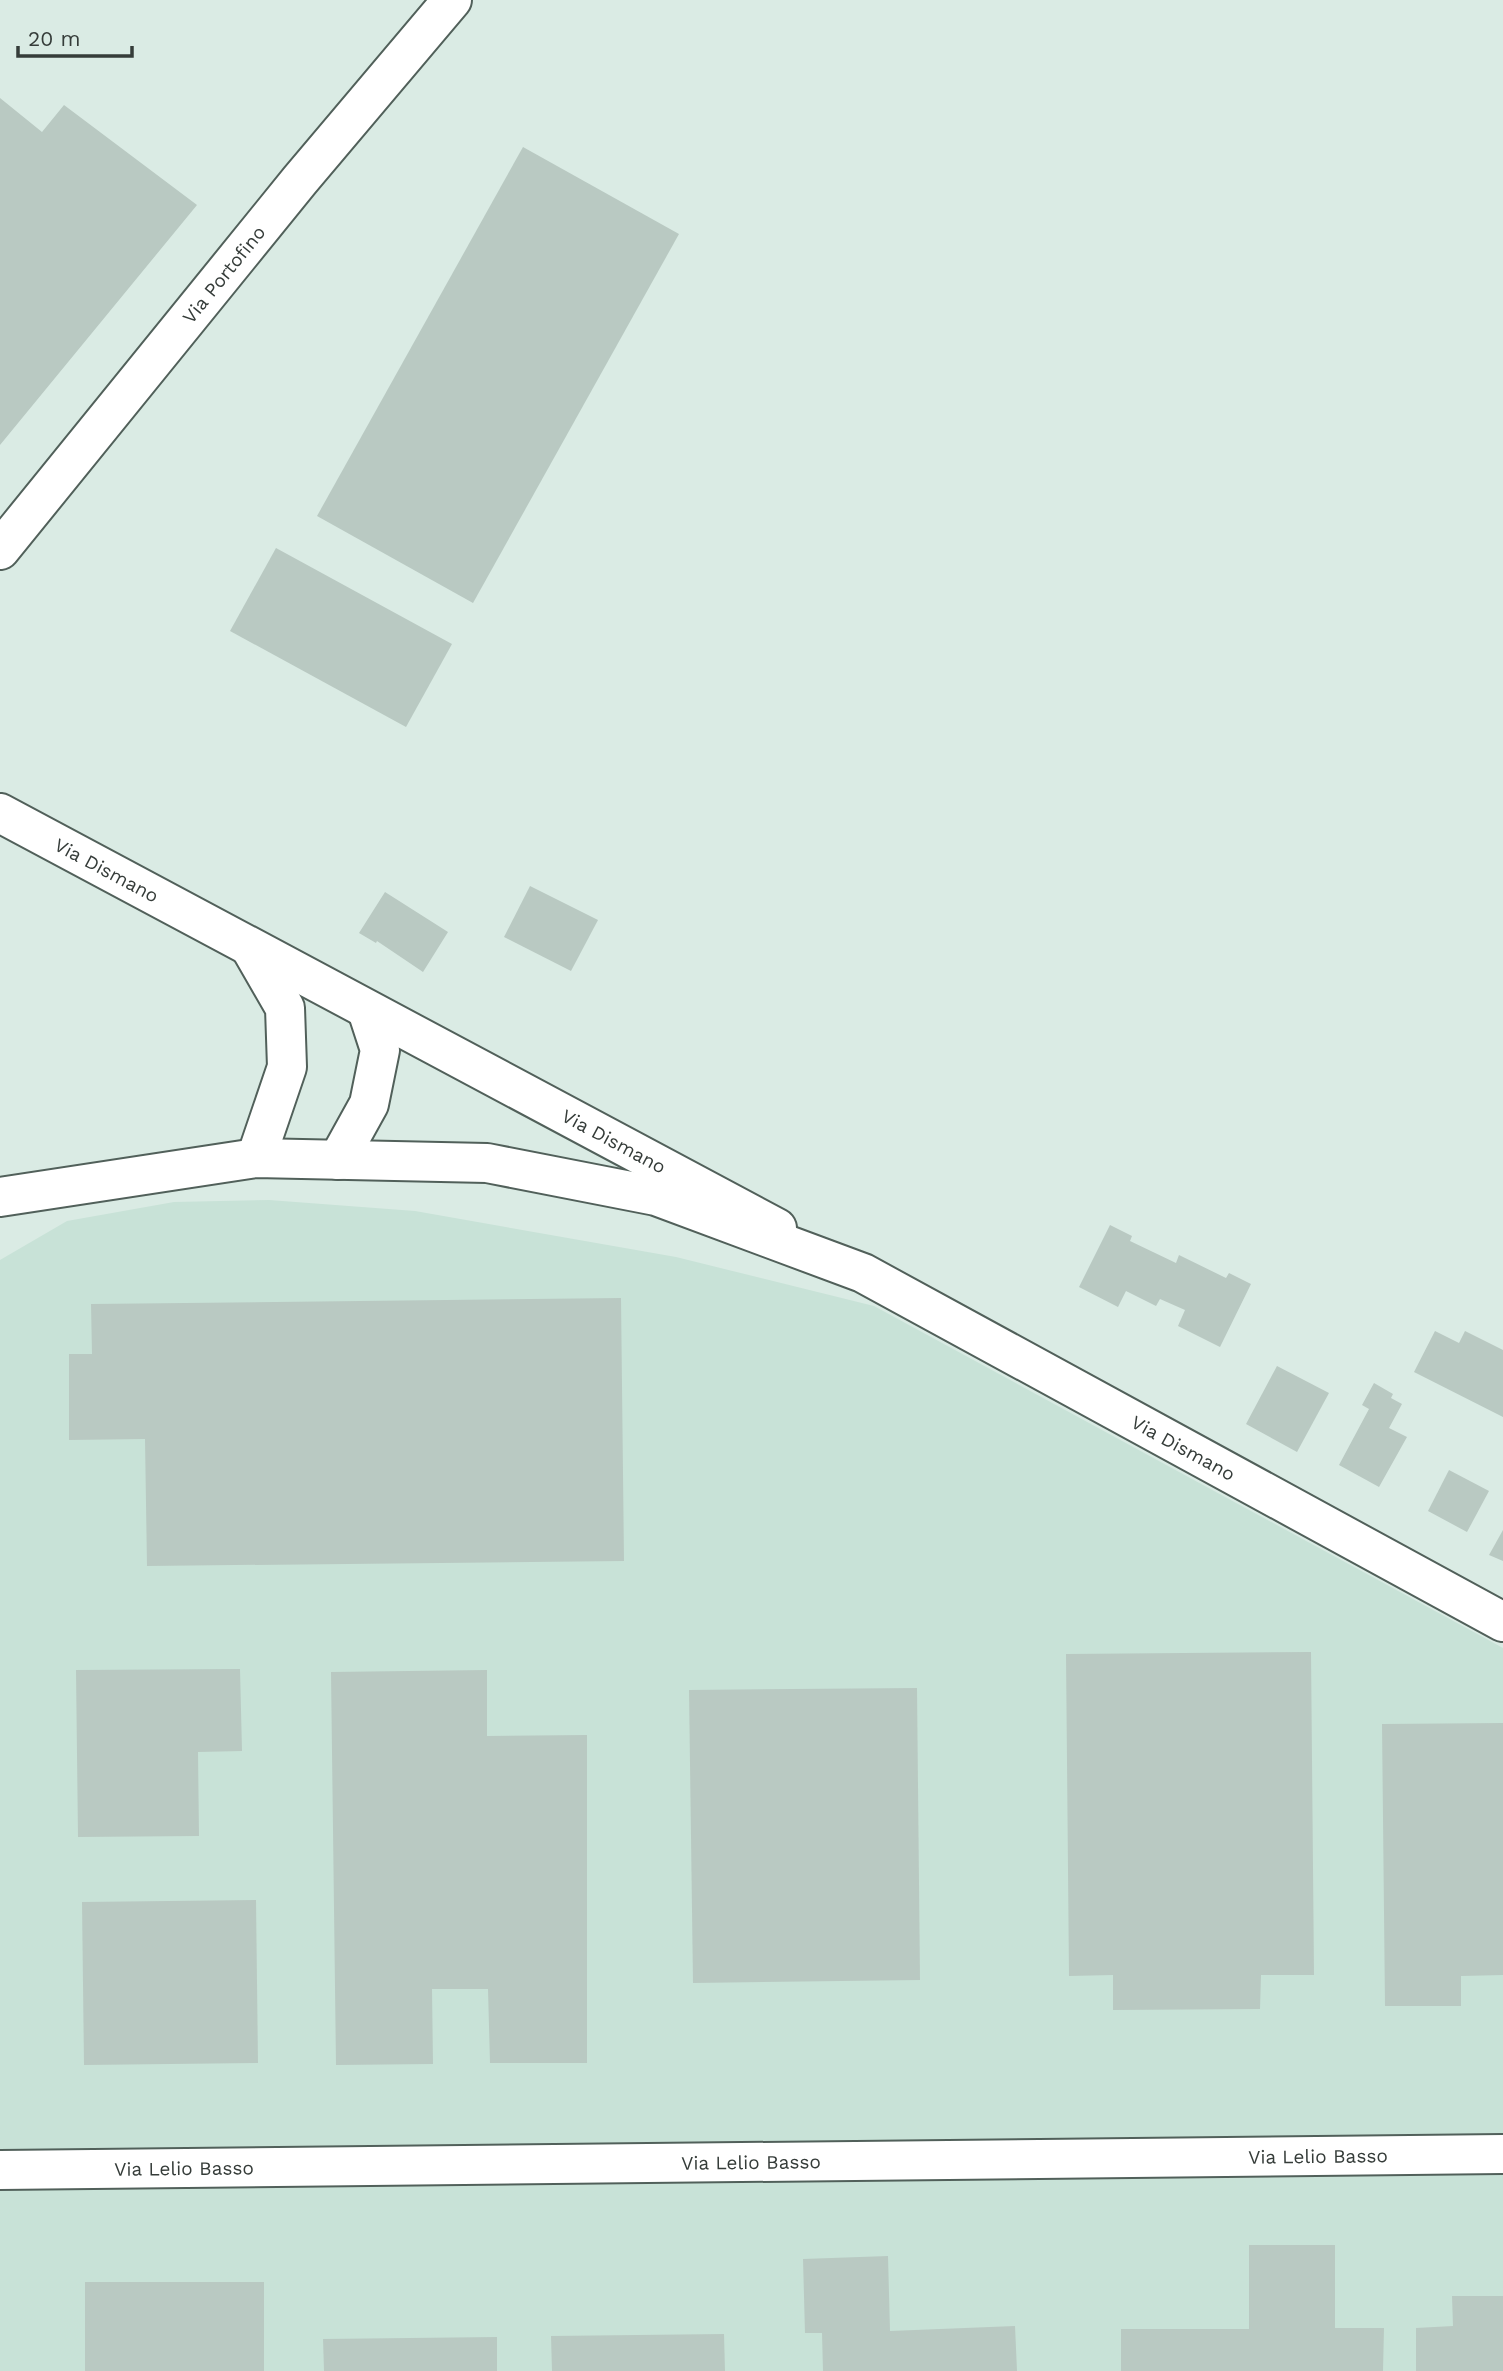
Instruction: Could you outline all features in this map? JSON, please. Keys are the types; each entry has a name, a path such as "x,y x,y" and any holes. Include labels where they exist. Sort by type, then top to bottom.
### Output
{"street":[{"name":"Via Portofino","path":"0,550 300,180 453,0"},
{"name":"Via Dismano","path":"0,813 863,1273 1503,1622"},
{"path":"251,949 285,1008 286,1068 256,1158"},
{"path":"338,1160 369,1104 380,1050 367,1010"},
{"name":"Via Dismano","path":"0,1197 256,1158 487,1163 656,1196 863,1273"},
{"name":"Via Lelio Basso","path":"0,2170 1503,2154"}],"shaded area":[{"path":"269,1200 415,1211 676,1257 874,1306 1503,1648 1503,2371 0,2371 0,1260 67,1221 174,1202"}],"building":[{"path":"0,98 42,132 64,105 197,205 0,445"},
{"path":"523,147 679,234 473,603 317,516"},
{"path":"276,548 452,644 406,727 230,631"},
{"path":"530,886 598,920 571,971 504,937"},
{"path":"385,892 448,932 423,972 377,941 376,943 359,933"},
{"path":"1110,1225 1132,1236 1130,1241 1176,1263 1179,1255 1226,1278 1229,1273 1251,1284 1220,1347 1178,1326 1185,1310 1160,1299 1156,1306 1126,1291 1118,1307 1079,1287"},
{"path":"621,1298 624,1561 147,1566 145,1439 69,1440 69,1354 92,1354 91,1304"},
{"path":"1435,1331 1459,1343 1465,1331 1503,1350 1503,1417 1414,1372"},
{"path":"1277,1366 1329,1393 1297,1452 1246,1424"},
{"path":"1374,1383 1393,1394 1391,1398 1402,1404 1389,1428 1407,1437 1379,1487 1339,1465 1369,1409 1362,1405"},
{"path":"1449,1470 1489,1491 1467,1532 1428,1511"},
{"path":"1503,1530 1503,1561 1489,1555"},
{"path":"1311,1652 1314,1975 1261,1975 1260,2009 1113,2010 1113,1975 1069,1976 1066,1654"},
{"path":"240,1669 242,1751 198,1752 199,1836 78,1837 76,1670"},
{"path":"487,1670 487,1736 587,1735 587,2063 490,2063 488,1989 432,1989 433,2064 336,2065 331,1672"},
{"path":"917,1688 920,1980 693,1983 689,1690"},
{"path":"1503,1723 1503,1975 1461,1976 1461,2006 1385,2006 1382,1724"},
{"path":"256,1900 258,2063 84,2065 82,1902"},
{"path":"1249,2245 1335,2245 1335,2328 1384,2328 1383,2371 1121,2371 1121,2329 1249,2329"},
{"path":"888,2256 890,2331 1015,2326 1017,2371 823,2371 822,2333 805,2333 803,2259"},
{"path":"85,2282 264,2282 264,2371 85,2371"},
{"path":"1452,2296 1503,2296 1503,2371 1416,2371 1416,2328 1453,2326"},
{"path":"724,2334 725,2371 552,2371 551,2336"},
{"path":"497,2337 497,2371 324,2371 323,2339"}]}
